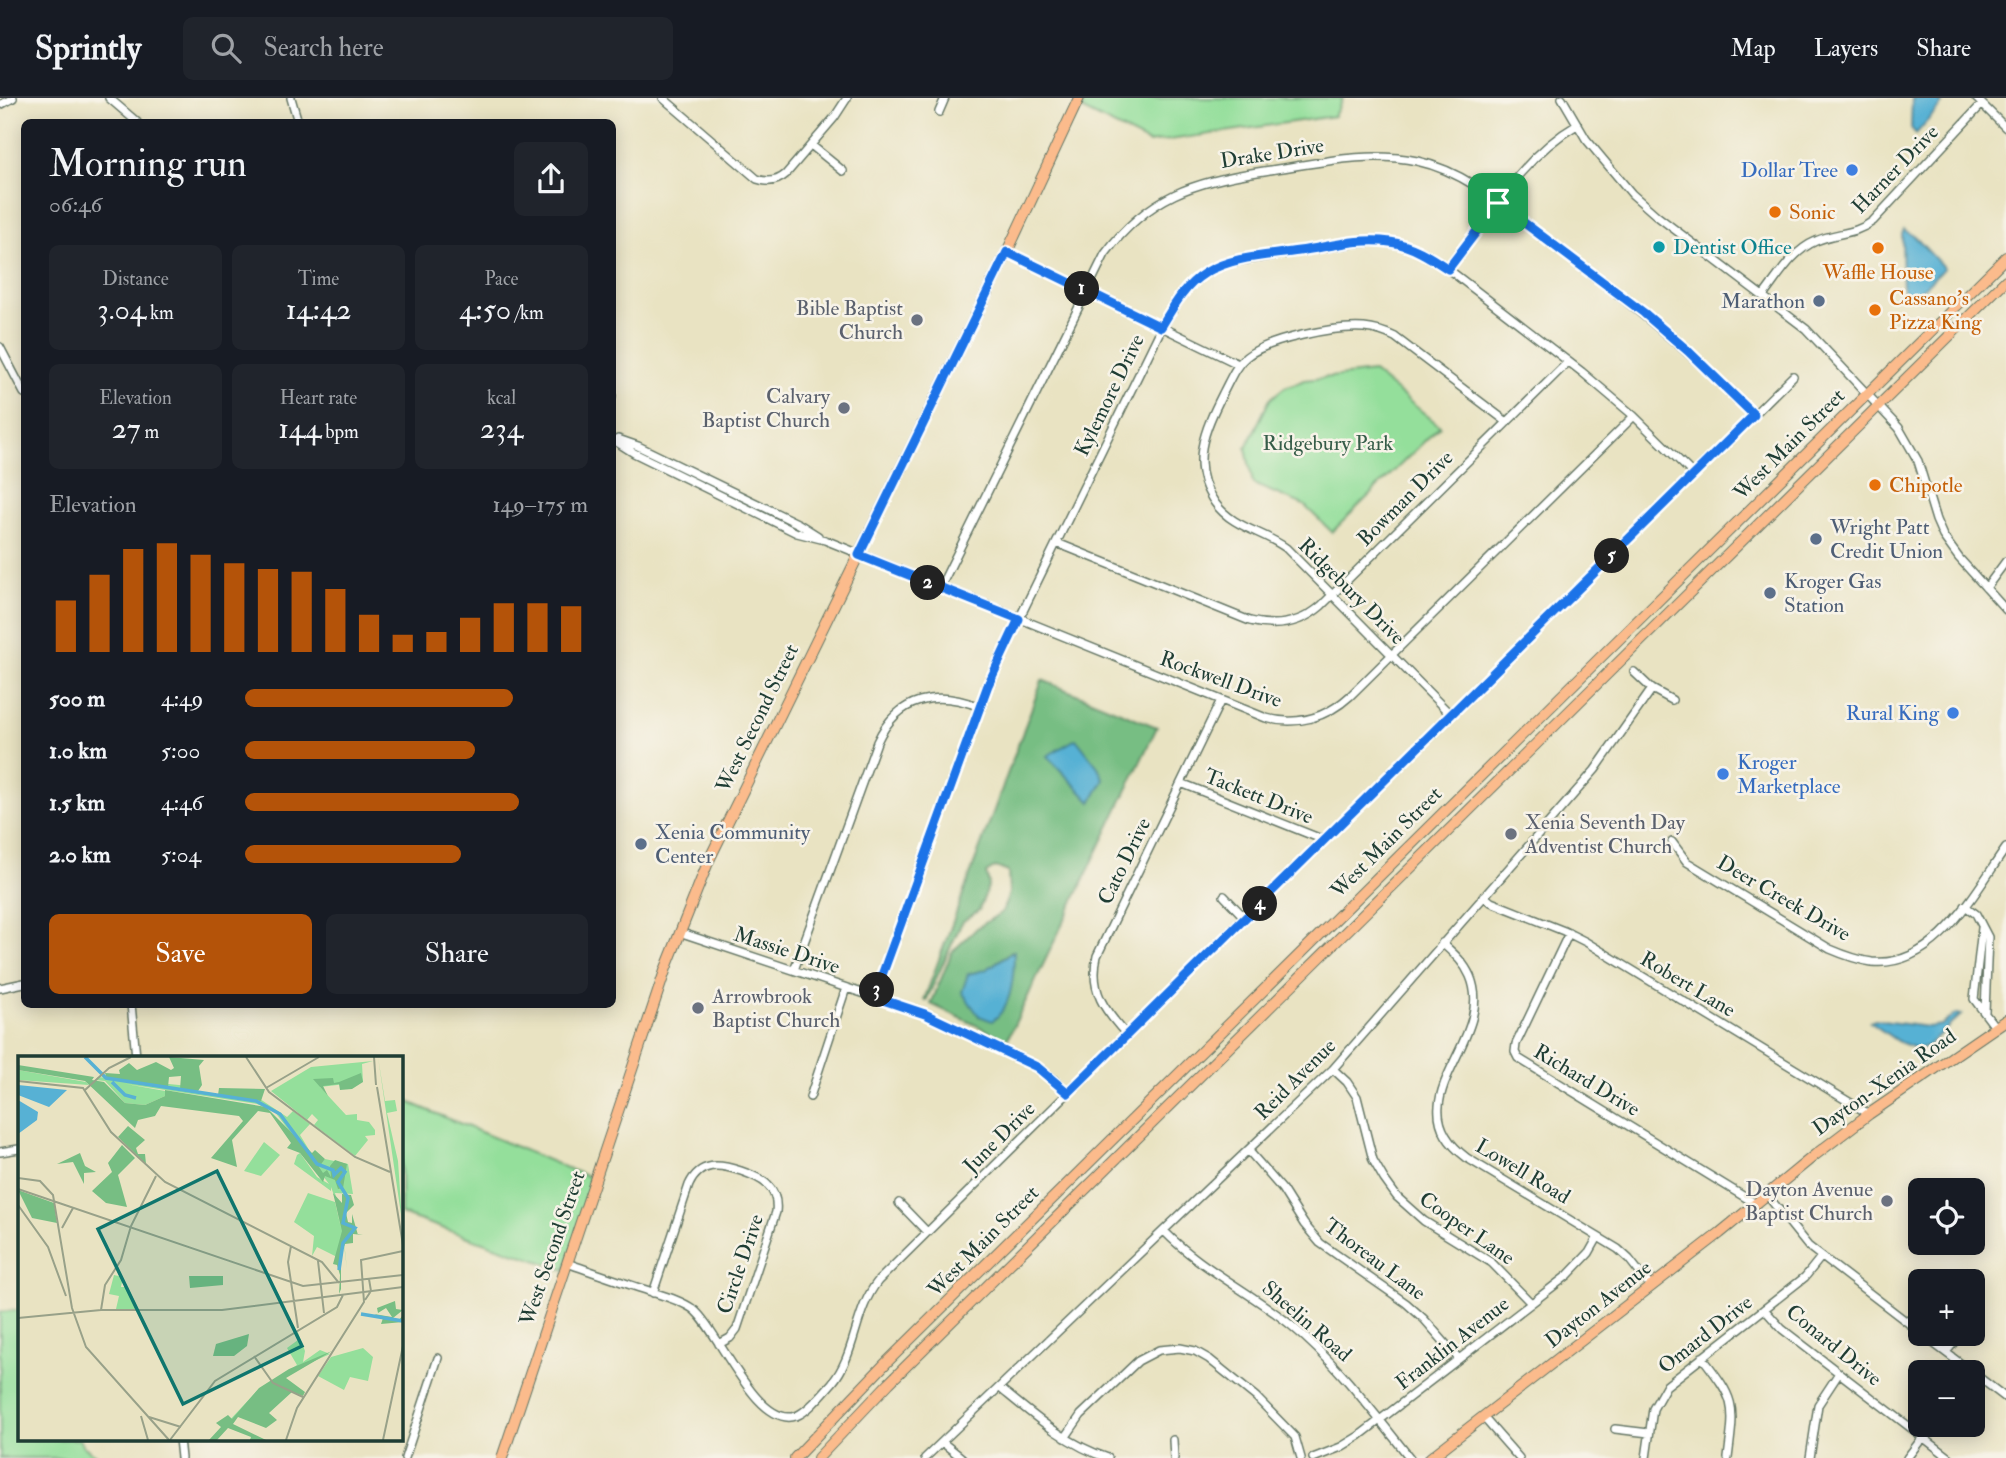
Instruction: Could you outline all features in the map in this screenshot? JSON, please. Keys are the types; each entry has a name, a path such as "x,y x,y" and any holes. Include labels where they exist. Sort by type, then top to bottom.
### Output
{"main road":[{"name":"West Second Street","path":"502,1458 666,968 709,860 1007,252 1079,98"},
{"name":"West Main Street","path":"818,1458 1872,400 2006,257"},
{"name":"West Main Street","path":"795,1458 886,1363 1872,400 2006,280"},
{"name":"Dayton-Xenia Road","path":"1787,1179 1869,1114 2006,1020"},
{"name":"Dayton Avenue","path":"1430,1458 1787,1179"}],"street":[{"path":"0,105 13,98"},
{"path":"109,98 134,119"},
{"path":"291,98 297,119"},
{"path":"663,98 757,179 767,182 783,177 834,118 847,98"},
{"path":"939,112 945,98"},
{"path":"1562,98 1577,125 1614,174 1638,199 1806,329 1899,428 1923,473 1943,536 1952,550 2006,610"},
{"path":"1979,101 2006,128"},
{"name":"Harner Drive","path":"1763,296 1790,261 1806,246 1825,238 1863,229 1873,221 1979,101"},
{"path":"1448,269 1540,152 1577,125"},
{"path":"811,145 843,171"},
{"name":"Drake Drive","path":"940,587 1105,254 1133,222 1172,194 1218,178 1383,156 1418,161 1447,171 1474,185 1653,321 1754,415"},
{"name":"Kylemore Drive","path":"874,997 980,707 1019,619 1161,327 1177,300 1194,281 1214,268 1238,260 1354,243 1381,241 1414,248 1448,269 1568,362 1634,416 1694,475"},
{"path":"1007,252 1238,365"},
{"name":"Ridgebury Drive","path":"1451,715 1286,548 1227,516 1206,487 1200,463 1201,444 1238,365 1247,356 1282,339 1353,328 1374,329 1401,341 1507,422"},
{"path":"0,346 21,387"},
{"name":"Bowman Drive","path":"1057,543 1261,624 1280,625 1298,621 1315,611 1332,595 1568,362"},
{"name":"June Drive","path":"567,1263 679,1301 695,1311 710,1326 739,1377 761,1400 781,1415 789,1417 800,1414 831,1384 840,1371 870,1290 1793,376"},
{"name":"Rockwell Drive","path":"616,440 638,446 859,555 1221,700 1273,720 1291,722 1311,719 1344,702 1634,416"},
{"path":"1986,588 2006,561"},
{"path":"1634,672 1652,690 1672,700"},
{"name":"Reid Avenue","path":"925,1458 1333,1069 1595,770 1652,690"},
{"path":"794,970 885,726 905,708 929,698 954,698 980,707"},
{"name":"Cato Drive","path":"1127,1035 1107,1013 1097,996 1095,967 1100,949 1221,700"},
{"name":"Tackett Drive","path":"1181,783 1324,841"},
{"name":"Deer Creek Drive","path":"1672,842 1687,862 1830,949 1854,959 1874,962 1897,960 1922,950 1939,936 1965,906 2006,848"},
{"path":"1224,896 1245,918"},
{"name":"Robert Lane","path":"1484,896 1490,902 1567,932 1869,1114"},
{"path":"1965,906 1976,914 1988,937 1985,1012 1995,1027"},
{"name":"Richard Drive","path":"1567,932 1516,1044 1515,1052 1518,1058 1756,1204"},
{"name":"Massie Drive","path":"682,933 925,1014 1037,1067 1068,1093"},
{"name":"Lowell Road","path":"1442,943 1466,969 1475,997 1471,1025 1439,1095 1438,1115 1447,1139 1466,1158 1598,1237 1629,1259 1651,1287"},
{"path":"0,988 21,984"},
{"path":"810,1097 846,988"},
{"path":"131,1008 136,1056"},
{"name":"Cooper Lane","path":"1333,1069 1347,1082 1357,1097 1374,1160 1397,1197 1424,1221 1492,1263 1531,1303"},
{"path":"0,1152 18,1149"},
{"name":"Thoreau Lane","path":"1248,1150 1282,1189 1304,1224 1320,1242 1406,1303 1459,1359"},
{"name":"Circle Drive","path":"653,1293 689,1185 697,1173 710,1166 719,1165 765,1181 775,1195 776,1212 737,1328 730,1338 719,1344"},
{"path":"1767,1195 1800,1238 1908,1323"},
{"path":"899,1203 927,1233"},
{"name":"Sheelin Road","path":"1164,1231 1190,1255 1243,1289 1306,1338 1352,1385 1410,1458"},
{"name":"Franklin Avenue","path":"1313,1458 1352,1441 1578,1267 1598,1237"},
{"name":"Omard Drive","path":"1646,1458 1653,1409 1661,1392 1672,1380 1805,1277 1821,1257"},
{"name":"Conard Drive","path":"1764,1309 1782,1329 1908,1426"},
{"path":"1938,1346 1956,1360"},
{"path":"1946,1352 1951,1346"},
{"path":"1065,1438 1081,1415 1138,1361 1155,1351 1180,1348 1209,1359 1256,1397 1295,1437 1301,1458"},
{"path":"1702,1357 1723,1384 1732,1405 1728,1458"},
{"path":"405,1458 438,1358"},
{"path":"1810,1458 1818,1405 1839,1373"},
{"path":"1985,1382 2006,1398"},
{"path":"1000,1388 1065,1438 1108,1458"},
{"path":"1483,1417 1519,1458"},
{"path":"1615,1429 1649,1433"},
{"path":"1907,1458 1923,1437"},
{"name":"Conard Drive","path":"1923,1437 1950,1458"},
{"path":"179,1440 181,1458"},
{"path":"1173,1440 1174,1458"},
{"path":"942,1442 962,1458"}],"green space":[{"path":"1086,98 1343,98 1334,116 1149,143 1081,109"},
{"name":"Ridgebury Park","path":"1373,372 1440,426 1332,532 1304,505 1253,484 1246,448 1270,399 1285,387 1305,380"},
{"path":"1042,680 1157,727 1007,1040 931,1004 952,952 977,928 1002,912 1009,893 1008,872 996,867 986,873 989,884 979,910 962,922 926,1001 924,1000","holes":["1013,951 979,1016 973,1007 968,974 985,970"]},
{"path":"402,1099 596,1180 565,1270 402,1214"},
{"path":"18,1310 18,1440 80,1440 83,1446 100,1458 0,1458 0,1312"}],"water":[{"path":"1912,98 1938,98 1942,104 1916,134 1911,128"},
{"path":"1904,230 1915,237 1944,268 1920,291 1907,297 1903,294"},
{"path":"1076,739 1098,767 1104,780 1091,802 1047,756"},
{"path":"1014,951 1013,980 1004,1007 992,1021 979,1016 962,992 968,974 985,970"},
{"path":"1956,1014 1961,1015 1927,1046 1917,1049 1897,1041 1870,1022 1875,1020 1928,1027 1941,1025"}],"place":[{"name":"Dollar Tree","path":"1852,170"},
{"name":"Sonic","path":"1775,212"},
{"name":"Dentist Office","path":"1659,247"},
{"name":"Waffle House","path":"1878,248"},
{"name":"Marathon","path":"1819,301"},
{"name":"Cassano's Pizza King","path":"1875,310"},
{"name":"Bible Baptist Church","path":"917,320"},
{"name":"Calvary Baptist Church","path":"844,408"},
{"name":"Chipotle","path":"1875,485"},
{"name":"Wright Patt Credit Union","path":"1816,539"},
{"name":"Kroger Gas Station","path":"1770,593"},
{"name":"Rural King","path":"1953,713"},
{"name":"Kroger Marketplace","path":"1723,774"},
{"name":"Xenia Seventh Day Adventist Church","path":"1511,834"},
{"name":"Xenia Community Center","path":"641,844"},
{"name":"Arrowbrook Baptist Church","path":"698,1008"},
{"name":"Dayton Avenue Baptist Church","path":"1887,1201"}],"route":[{"path":"1498,203 1644,313 1754,415 1068,1093 1037,1067 925,1014 874,997 988,685 1019,619 859,555 1007,252 1161,327 1177,300 1194,281 1214,268 1238,260 1381,241 1414,248 1448,269 1498,203"}]}
